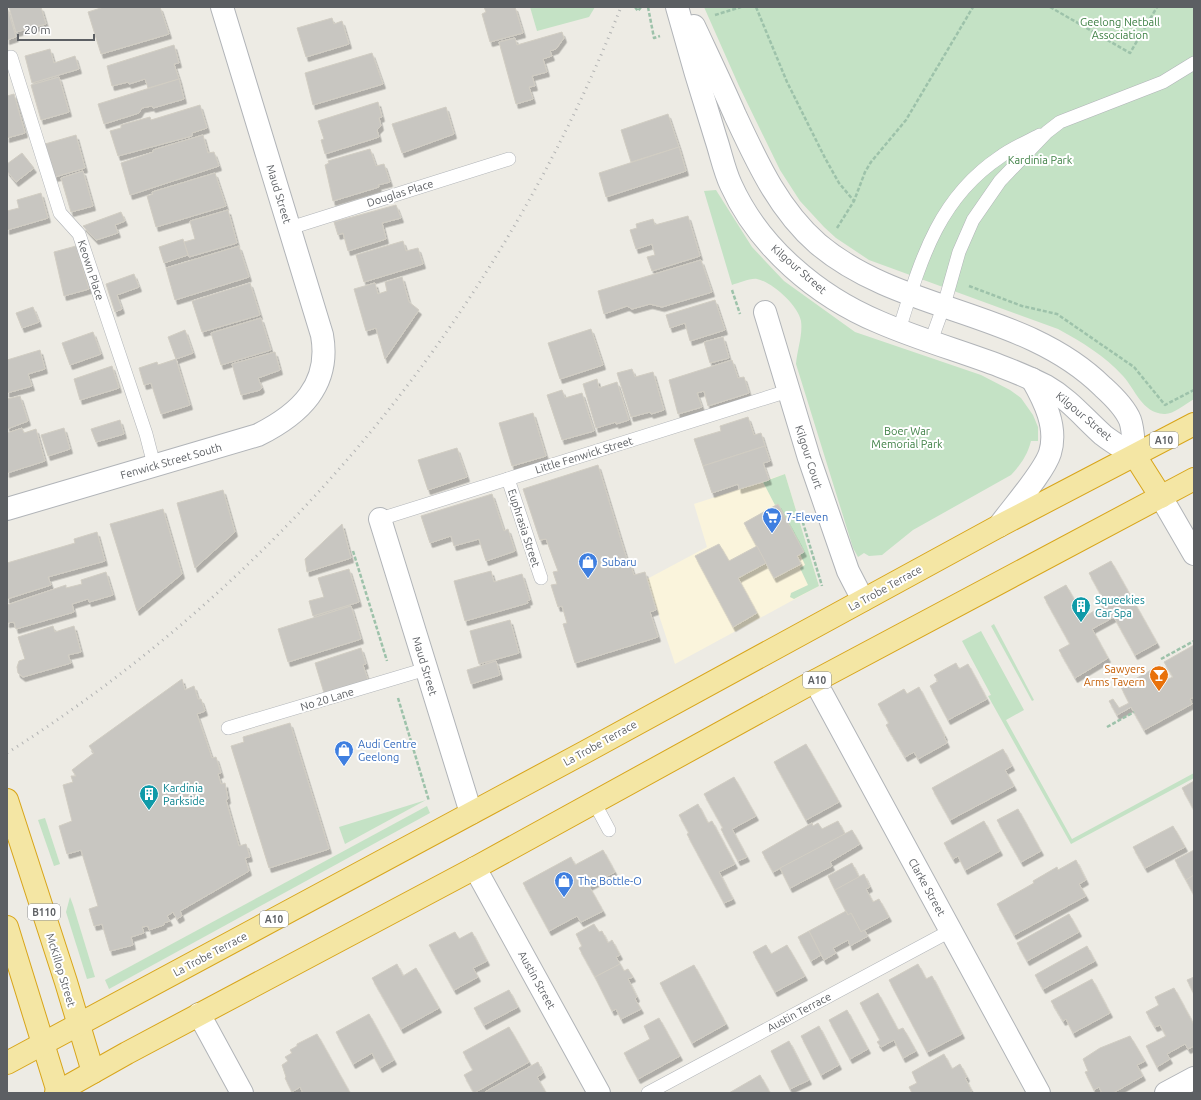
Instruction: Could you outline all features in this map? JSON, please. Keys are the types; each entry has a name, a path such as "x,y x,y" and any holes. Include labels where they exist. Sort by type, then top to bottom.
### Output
{"highway":[{"name":"La Trobe Terrace","path":"7,1063 78,1026 998,526 1194,424"},
{"path":"1135,456 1161,497"},
{"name":"A10","path":"57,1092 199,1014 475,868 815,681 1194,479"},
{"name":"McKillop Street","path":"7,800 66,982 93,1072"},
{"path":"7,928 57,1092"}],"street":[{"name":"Maud Street","path":"222,7 323,341 324,365 318,382"},
{"name":"Kilgour Street","path":"677,7 728,176 751,221 782,257 823,291 860,314 930,342 1032,379 1047,387 1072,403 1103,435 1135,456"},
{"path":"684,7 755,159 784,207 807,233 834,256 864,275 911,294 1014,330 1048,347 1081,368 1110,394 1127,414 1131,421 1135,456"},
{"name":"Kilgour Court","path":"765,312 809,458 848,571 863,600"},
{"path":"998,526 1041,470 1050,452 1052,437 1049,417 1032,379"},
{"name":"Fenwick Street South","path":"7,509 154,465 245,440 269,429 302,404 318,382"},
{"path":"1161,497 1194,554"},
{"name":"Maud Street","path":"380,519 471,813"},
{"name":"Clarke Street","path":"815,681 1038,1093"},
{"name":"Austin Street","path":"475,868 599,1093"},
{"path":"199,1014 242,1093"},
{"path":"1166,1093 1194,1078"}],"lane":[{"name":"Keown Place","path":"11,57 60,212 79,234 146,434 154,465"},
{"path":"899,330 929,242 938,224 977,176 999,157 1047,132 1066,119 1162,82 1194,63"},
{"path":"930,342 944,305 959,252 973,220 1000,181 1047,132"},
{"name":"Douglas Place","path":"290,228 509,159"},
{"name":"Little Fenwick Street","path":"380,519 788,390"},
{"name":"Euphrasia Street","path":"508,479 540,578"},
{"name":"No 20 Lane","path":"228,728 426,669"},
{"path":"594,802 609,830"},
{"name":"Austin Terrace","path":"648,1093 950,931"}],"path":[{"path":"635,7 638,11 641,7"},
{"path":"648,7 654,38"},
{"path":"716,14 741,7"},
{"path":"756,7 787,82 825,158 847,196 854,201"},
{"path":"928,83 973,7"},
{"path":"1050,7 1130,53 1157,7"},
{"path":"1165,404 1194,390"},
{"path":"1161,659 1190,645 1194,641"},
{"path":"1107,727 1134,712"}],"shaded area":[{"path":"785,474 819,586 675,664 647,579 707,547 694,504"}],"green space":[{"path":"530,7 595,7 589,17 537,31"},
{"name":"Kardinia Park","path":"704,7 1194,7 1194,399 1171,413 1156,413 1140,400 1123,376 1109,362 1084,344 1058,329 869,260 836,238 800,201 780,170 739,86"},
{"name":"Boer War Memorial Park","path":"716,190 752,247 784,281 855,332 981,375 1010,390 1021,398 1033,415 1038,427 1038,441 1031,441 1023,460 1011,475 913,530 882,555 869,556 864,553 858,557 853,548 796,364 801,332 801,321 799,315 784,295 763,281 751,279 732,285 704,191"},
{"path":"785,474 819,586 794,599 790,597 791,593 808,585 800,568 805,565 778,504 775,505 763,482"},
{"path":"994,624 1034,700 1032,701 991,626"},
{"path":"981,631 1024,710 1006,720 1072,839 1194,773 1194,778 1071,844 988,696 991,695 962,641"},
{"path":"426,800 345,844 339,827"},
{"path":"427,806 430,813 109,989 105,980"},
{"path":"45,818 60,864 54,866 38,820"},
{"path":"70,897 95,977 87,979 66,912"}],"building":[{"path":"7,7 16,37 7,40"},
{"path":"9,7 41,7 46,24 16,32"},
{"path":"104,7 160,7 169,34 101,54 88,12"},
{"path":"484,7 515,7 523,33 490,42 482,14 486,12"},
{"path":"332,18 334,24 342,21 349,44 306,57 297,28"},
{"path":"562,32 564,38 556,49 550,51 552,56 543,59 547,72 532,76 535,86 529,87 533,99 516,104 499,42 515,38 517,45"},
{"path":"174,45 179,63 174,64 179,79 148,88 145,79 129,84 128,82 112,86 107,66"},
{"path":"50,49 54,63 75,56 79,69 32,83 25,56"},
{"path":"372,53 383,84 313,105 305,73"},
{"path":"59,77 69,112 41,120 31,85"},
{"path":"179,79 184,99 153,108 152,106 142,108 139,113 104,124 98,104"},
{"path":"14,94 25,133 7,138 7,96"},
{"path":"378,102 382,117 379,118 381,126 377,130 379,137 325,154 321,140 324,139 318,121"},
{"path":"200,105 207,128 192,133 192,136 118,156 110,131 121,128 121,125 150,117 151,120"},
{"path":"446,107 454,134 402,153 392,124"},
{"path":"668,114 679,147 631,162 621,130"},
{"path":"76,135 85,168 55,177 45,144"},
{"path":"203,135 208,153 214,152 219,166 130,195 121,163 153,152 153,150"},
{"path":"679,147 686,171 606,197 599,173"},
{"path":"370,149 376,166 384,164 390,182 378,185 379,187 333,201 325,165 329,163 328,161"},
{"path":"22,153 34,168 16,182 7,171 7,164"},
{"path":"83,171 93,206 71,212 61,178"},
{"path":"215,173 226,206 156,227 147,196 153,194 152,192"},
{"path":"41,193 48,218 7,230 7,211 19,208 17,200"},
{"path":"396,205 401,218 382,223 386,239 348,251 343,233 338,235 334,222"},
{"path":"228,210 237,243 189,257 184,242 195,239 190,221"},
{"path":"121,212 125,221 115,225 118,233 96,240 83,226"},
{"path":"688,216 700,256 652,271 647,257 655,255 652,244 636,249 630,230 637,228 636,224 653,219 655,225"},
{"path":"183,239 188,255 164,263 159,247"},
{"path":"403,241 406,251 418,248 423,264 364,282 356,255"},
{"path":"76,246 89,289 64,296 54,252"},
{"path":"239,246 249,277 175,300 166,268"},
{"path":"701,260 712,292 662,307 650,304 632,309 627,306 604,314 598,291"},
{"path":"134,274 139,287 117,295 122,309 115,312 106,284"},
{"path":"402,277 409,302 419,310 385,359 376,328 366,331 354,289 375,283 378,294 387,291 385,282"},
{"path":"250,283 260,315 202,332 192,301"},
{"path":"715,300 725,330 690,341 685,323 670,328 666,315"},
{"path":"33,307 39,322 22,328 16,313"},
{"path":"261,318 271,350 221,365 211,333"},
{"path":"591,329 603,365 560,379 548,343"},
{"path":"185,330 193,353 176,359 168,337"},
{"path":"93,332 101,354 70,365 62,343"},
{"path":"723,337 729,358 710,363 704,342"},
{"path":"40,350 45,369 28,374 32,386 7,393 7,360"},
{"path":"275,352 280,370 258,378 262,388 260,390 241,395 232,364"},
{"path":"176,359 190,405 161,414 151,383 144,385 139,368 157,362 158,365"},
{"path":"732,360 738,378 744,377 749,393 708,406 704,391 697,393 702,407 678,414 669,380"},
{"path":"112,366 119,388 80,400 74,379"},
{"path":"632,369 635,377 653,372 664,410 651,414 650,412 631,417 617,373"},
{"path":"597,379 599,388 617,382 629,420 596,428 583,384"},
{"path":"562,390 565,398 582,393 594,431 562,440 547,395"},
{"path":"20,396 28,421 7,429 7,399"},
{"path":"533,413 546,456 512,466 499,423"},
{"path":"748,417 754,435 761,433 765,446 703,466 694,439 721,431 720,426"},
{"path":"120,420 124,434 96,442 91,429"},
{"path":"22,428 24,433 36,429 45,461 7,473 7,433"},
{"path":"64,428 70,449 48,456 41,435"},
{"path":"765,446 770,461 763,463 769,480 739,489 738,484 712,493 703,466"},
{"path":"457,448 467,477 428,490 418,460"},
{"path":"598,465 628,563 630,563 634,575 645,572 656,610 650,612 658,637 575,663 563,624 567,623 562,606 558,607 551,585 557,584 553,572 558,571 546,539 540,540 523,489"},
{"path":"223,490 235,532 195,568 177,503"},
{"path":"492,494 504,531 508,529 515,551 486,561 479,539 454,546 451,536 430,543 421,516"},
{"name":"7-Eleven","path":"778,504 804,552 797,556 801,564 774,578 744,523"},
{"path":"163,509 182,574 137,611 110,524"},
{"path":"342,524 351,558 307,572 305,559"},
{"path":"97,532 105,561 48,577 51,585 7,599 7,563 75,543 74,539"},
{"path":"719,544 729,561 757,546 766,563 738,578 757,613 733,627 695,556"},
{"name":"Squeekies Car Spa","path":"1111,561 1157,643 1135,655 1114,617 1092,629 1108,658 1075,678 1059,650 1070,644 1044,597 1066,585 1084,617 1106,604 1089,573"},
{"path":"349,569 359,602 313,616 309,601 324,597 318,578"},
{"path":"491,571 494,582 522,574 530,600 527,601 528,603 465,621 454,581"},
{"path":"106,572 113,595 89,602 88,599 72,604 74,612 16,629 14,622 7,623 7,605 66,585 66,588 82,584 81,580"},
{"path":"351,606 361,639 288,662 278,629"},
{"path":"510,620 519,653 479,664 470,631"},
{"path":"53,626 55,632 74,626 81,652 68,655 71,663 23,677 18,673 17,667 19,661 25,659 18,637"},
{"name":"Sawyers Arms Tavern","path":"1194,645 1194,697 1190,699 1192,704 1144,730 1131,707 1117,715 1109,701 1113,699 1119,708 1129,703 1121,687 1160,665 1168,679 1173,677 1164,662"},
{"path":"361,648 366,664 363,665 368,680 324,693 315,663"},
{"path":"496,661 500,675 471,684 467,670"},
{"path":"956,663 959,669 968,664 987,699 948,720 930,686 938,681 934,675"},
{"name":"Kardinia Parkside","path":"182,679 185,690 194,686 198,699 201,699 205,711 197,714 212,758 216,757 221,773 218,774 221,784 225,783 228,799 226,800 239,846 246,844 250,857 245,858 249,871 180,911 182,916 177,919 173,912 167,916 170,921 164,923 164,925 149,930 148,926 142,927 144,933 131,937 133,945 110,951 102,924 94,926 89,909 98,906 81,850 67,854 59,826 72,821 63,785 73,782 71,776 76,776 72,770 94,753 89,746"},
{"path":"919,687 945,736 944,737 947,743 918,759 914,752 905,757 886,725 889,723 878,704 904,689 907,694"},
{"path":"290,723 329,849 269,868 231,746 244,742 243,737"},
{"path":"806,744 839,802 806,820 774,762"},
{"path":"1003,749 1012,766 1005,770 1014,786 950,820 932,788"},
{"path":"734,777 756,816 732,829 747,857 738,861 721,829 723,828 704,794"},
{"path":"1194,781 1194,810 1182,788"},
{"path":"698,804 708,823 712,821 735,864 719,872 733,899 724,903 687,834 689,833 679,815"},
{"path":"1018,809 1041,851 1021,862 997,820"},
{"path":"838,821 845,834 773,872 762,852 812,823 813,826 818,823 822,829"},
{"path":"984,821 1000,851 965,870 958,856 953,859 944,843"},
{"path":"1173,826 1185,847 1145,868 1133,847"},
{"path":"852,830 860,844 830,862 832,866 790,888 780,868"},
{"name":"The Bottle-O","path":"603,850 615,872 589,886 603,911 581,922 577,916 549,931 523,883 571,857 575,865"},
{"path":"1194,850 1194,875 1186,880 1175,860"},
{"path":"1076,860 1086,880 1079,884 1086,896 1014,935 997,904 1034,883 1033,881 1057,867 1058,870"},
{"path":"852,863 859,877 835,890 828,876"},
{"path":"864,874 870,887 866,889 873,902 879,899 889,917 861,932 851,913 848,915 835,890"},
{"path":"1194,875 1194,895 1186,880"},
{"path":"846,911 848,915 851,913 861,932 864,930 868,936 850,946 848,940 833,948 836,953 824,960 809,931"},
{"path":"1069,914 1079,932 1027,961 1017,943"},
{"path":"594,924 599,932 602,931 608,943 612,940 620,955 616,957 620,964 595,977 579,948 582,946 576,934"},
{"path":"809,931 821,955 811,961 798,937"},
{"path":"455,932 459,939 472,932 487,961 473,968 478,977 454,990 429,945"},
{"path":"766,945 771,954 787,945 805,976 775,992 753,952"},
{"path":"1087,946 1095,961 1043,989 1035,975"},
{"path":"397,964 403,976 416,968 439,1008 401,1029 372,978"},
{"path":"620,964 624,971 628,969 633,977 628,979 637,997 635,999 641,1009 621,1019 616,1009 612,1011 595,977"},
{"path":"918,964 926,979 932,976 962,1034 927,1052 889,980"},
{"path":"694,965 726,1024 692,1043 660,983"},
{"path":"1194,977 1194,994 1187,980"},
{"path":"1092,979 1110,1013 1073,1033 1066,1019 1063,1021 1051,1001"},
{"path":"1174,988 1194,1025 1194,1046 1188,1049 1185,1044 1167,1054 1170,1059 1157,1067 1146,1046 1166,1036 1160,1025 1155,1027 1146,1012 1159,1005 1155,997"},
{"path":"509,990 518,1007 484,1025 474,1008"},
{"path":"878,993 898,1030 903,1028 916,1051 903,1058 894,1040 881,1047 877,1042 880,1040 860,1003"},
{"path":"847,1010 868,1049 850,1059 829,1020"},
{"path":"369,1014 394,1060 380,1068 372,1053 353,1064 336,1032"},
{"path":"659,1018 680,1056 638,1079 624,1053 650,1039 644,1026"},
{"path":"819,1026 839,1065 821,1075 801,1036"},
{"path":"509,1027 529,1062 474,1093 464,1075 473,1070 463,1052"},
{"path":"317,1034 350,1093 303,1093 300,1087 292,1092 285,1078 282,1065 288,1061 285,1057 292,1053 290,1050 297,1046 297,1044"},
{"path":"1130,1036 1145,1061 1137,1065 1143,1076 1113,1093 1102,1093 1099,1087 1094,1090 1085,1072 1088,1071 1083,1059 1100,1048"},
{"path":"789,1041 809,1080 790,1089 771,1051"},
{"path":"944,1054 952,1069 960,1064 972,1091 968,1093 912,1093 909,1087 917,1083 912,1072"},
{"path":"538,1062 543,1073 537,1077 546,1093 485,1092"},
{"path":"760,1075 770,1093 729,1093"}],"railway":[{"path":"7,753 109,683 204,605 292,520 373,429 447,331 513,228 571,120 621,7"}],"place":[{"name":"7-Eleven","path":"772,534"},
{"name":"Subaru","path":"588,579"},
{"name":"Squeekies Car Spa","path":"1081,623"},
{"name":"Sawyers Arms Tavern","path":"1159,692"},
{"name":"Audi Centre Geelong","path":"344,767"},
{"name":"Kardinia Parkside","path":"149,811"},
{"name":"The Bottle-O","path":"564,898"}],"park label":[{"name":"Geelong Netball Association","path":"1120,28"}]}
